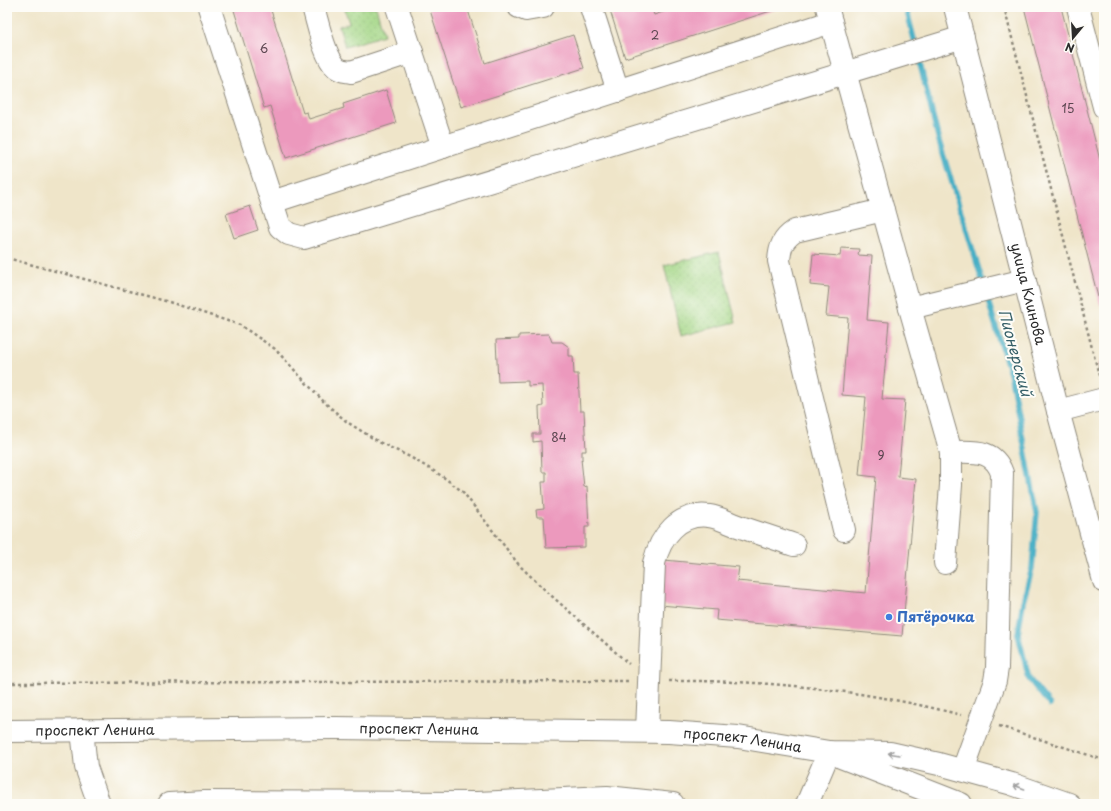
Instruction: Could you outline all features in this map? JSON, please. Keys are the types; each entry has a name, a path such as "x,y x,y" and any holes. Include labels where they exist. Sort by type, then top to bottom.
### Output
{"main road":[{"path":"209,7 280,227 289,234 304,238 963,36"},
{"path":"313,7 329,57 336,68 342,71 351,72 412,52"},
{"path":"398,7 443,147"},
{"path":"519,7 526,10 543,7"},
{"path":"591,7 618,91"},
{"name":"улица Клинова","path":"955,7 1058,411 1104,581"},
{"path":"1078,7 1104,107"},
{"path":"272,202 618,91 829,14 951,452 951,485 945,563"},
{"path":"844,530 779,261 780,248 785,238 795,231 883,210"},
{"path":"910,308 1025,280"},
{"path":"1058,411 1103,392"},
{"path":"951,452 982,453 993,458 1002,473 997,668 995,681 963,770"},
{"path":"646,731 654,563 657,547 666,533 677,524 692,518 709,516 794,545"},
{"name":"проспект Ленина","path":"7,730 335,728 646,731 738,737 829,752 890,753 963,770 1012,784 1069,804"},
{"path":"82,730 86,767 99,804"},
{"path":"807,804 829,752"},
{"name":"проспект Ленина","path":"829,752 961,804"},
{"path":"169,804 205,802 477,803 607,797 673,804"}],"path":[{"path":"1004,7 1103,392"},
{"path":"7,258 169,302 240,325 275,349 324,402 347,422 380,442 417,461 463,492 519,565 546,591 648,681"},
{"path":"7,683 728,681 829,689 922,704 981,720 1104,760"}],"green space":[{"path":"344,7 376,7 384,35 345,47 339,26 349,23"},
{"path":"719,252 736,322 681,336 664,265"}],"building":[{"path":"233,7 270,7 303,113 307,112 309,119 344,108 343,104 386,90 396,123 286,158 270,106 264,108"},
{"path":"429,7 467,7 485,63 573,35 584,68 461,107"},
{"path":"609,7 651,7 654,15 669,10 671,7 783,7 625,58"},
{"path":"1024,7 1061,7 1104,176 1104,304 1100,305"},
{"path":"250,206 258,230 234,238 226,214"},
{"path":"841,248 859,249 858,255 872,256 867,320 889,322 882,399 905,400 898,477 916,479 902,636 716,620 717,610 660,605 664,560 739,567 737,581 866,593 876,477 859,475 866,397 842,395 848,318 826,316 829,287 810,285 813,254 840,256"},
{"path":"549,334 552,342 562,342 569,347 569,356 573,356 574,374 578,374 580,411 584,411 586,451 582,451 582,460 581,459 584,487 587,486 589,527 585,527 585,547 546,548 544,517 537,517 536,510 544,509 542,482 546,482 546,472 542,472 541,441 533,442 533,434 540,434 539,407 543,406 542,385 528,386 528,381 498,382 496,340 519,339 519,335"},
{"path":"1104,352 1104,369 1098,367"}],"waterway":[{"name":"Пионерский","path":"906,7 916,47"},
{"name":"Пионерский","path":"918,56 939,141 984,286"},
{"name":"Пионерский","path":"986,294 1011,377 1037,512 1032,568 1023,602 1018,634 1029,679 1050,705"}],"place":[{"name":"Пятёрочка","path":"889,617"}]}
